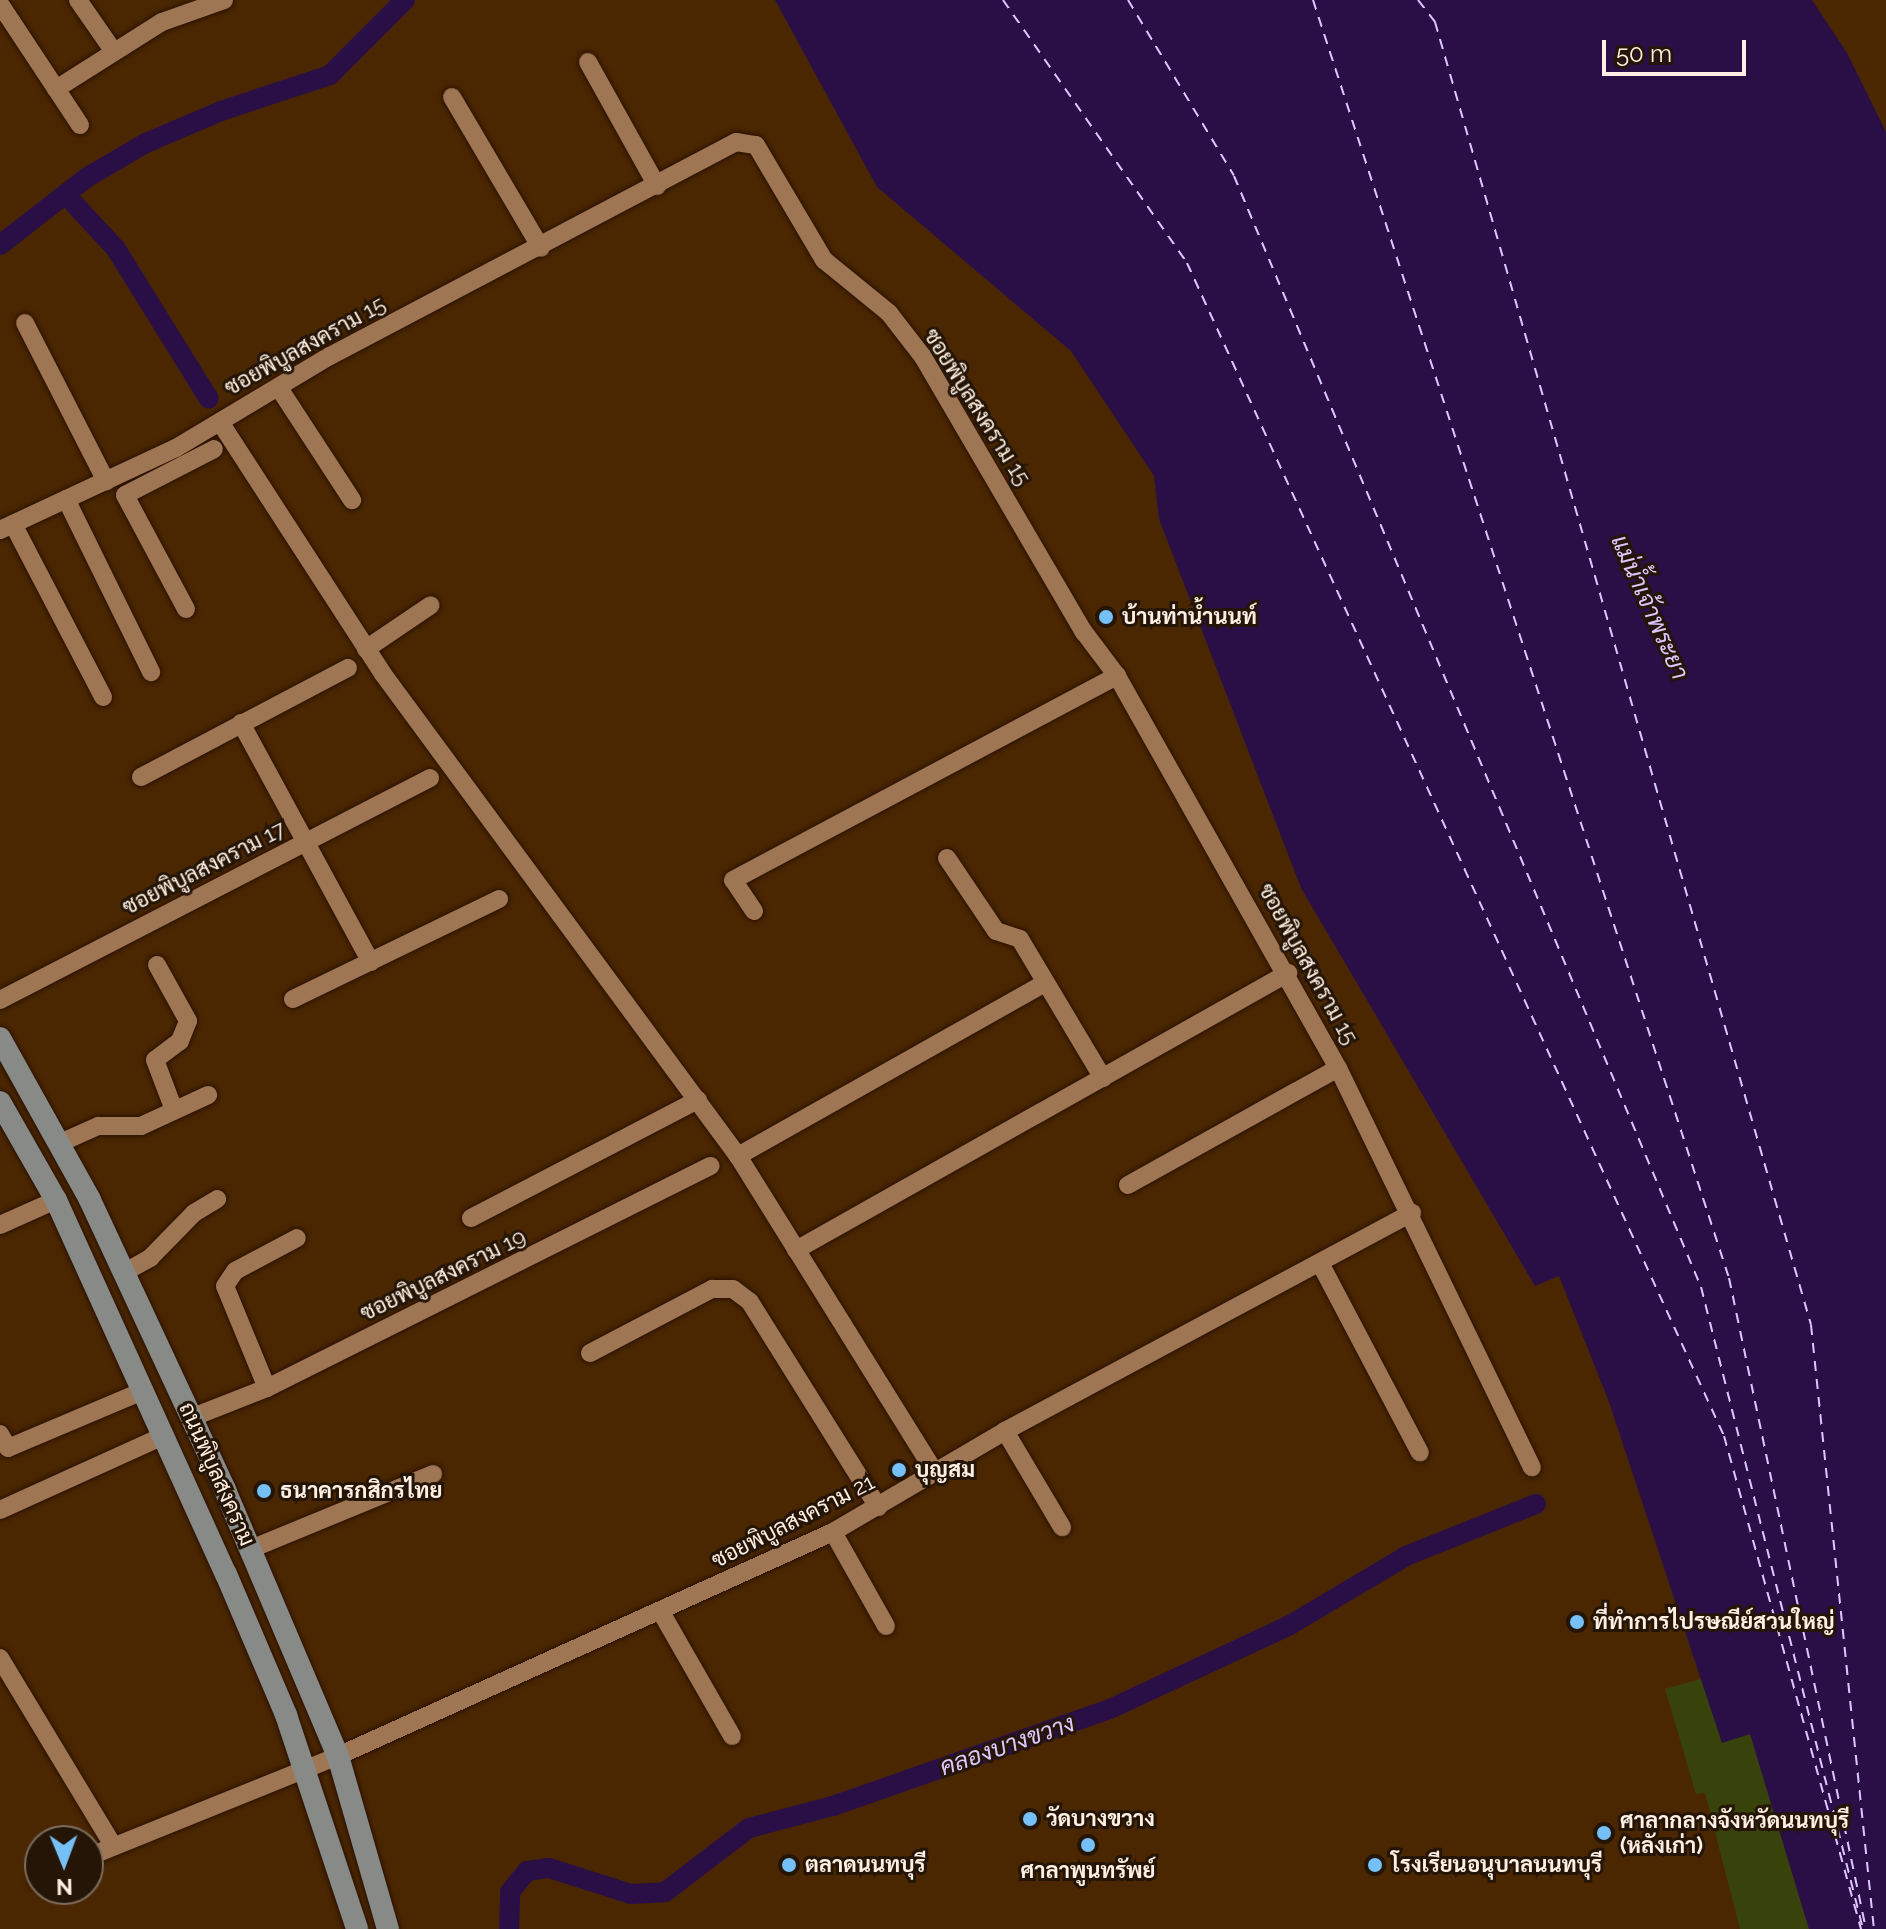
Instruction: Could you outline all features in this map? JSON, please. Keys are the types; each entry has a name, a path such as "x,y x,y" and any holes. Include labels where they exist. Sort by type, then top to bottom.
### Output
{"main road":[{"name":"ถนนพิบูลสงคราม","path":"0,1038 60,1143 125,1272 251,1549 338,1756 388,1929"},
{"name":"ถนนพิบูลสงคราม","path":"0,1102 56,1200 165,1435 306,1770 357,1929"}],"street":[{"path":"78,0 112,49"},
{"path":"56,89 112,49 175,16 224,0"},
{"path":"0,4 80,125"},
{"path":"588,62 657,186"},
{"path":"452,97 541,248"},
{"name":"ซอยพิบูลสงคราม 15","path":"7,527 106,481 180,456 220,422 330,356 541,248 736,142 756,145 824,260 889,313 923,357 1084,632 1117,676 1288,973 1338,1068 1412,1213 1532,1467"},
{"path":"25,323 106,481"},
{"path":"279,388 352,500"},
{"path":"220,422 366,649 647,1038 698,1100 738,1156 935,1473"},
{"path":"186,609 125,495 180,456 214,449"},
{"path":"66,499 151,672"},
{"path":"7,527 103,697"},
{"path":"366,649 431,605"},
{"path":"141,777 348,668"},
{"path":"754,911 733,880 1117,676"},
{"path":"241,723 371,962"},
{"name":"ซอยพิบูลสงคราม 17","path":"0,1000 430,778"},
{"path":"947,858 996,931 1020,939 1103,1078"},
{"path":"293,999 499,899"},
{"path":"157,965 188,1021 180,1041 155,1060 174,1110"},
{"path":"796,1250 1288,973"},
{"path":"738,1156 1045,983"},
{"path":"1128,1185 1338,1068"},
{"path":"60,1143 98,1126 141,1126 208,1095"},
{"path":"471,1218 698,1100"},
{"name":"ซอยพิบูลสงคราม 19","path":"193,1417 267,1388 711,1166"},
{"path":"125,1272 150,1258 194,1213 217,1199"},
{"path":"0,1225 56,1200"},
{"name":"ซอยพิบูลสงคราม 21","path":"104,1849 306,1770 833,1532 1005,1431 1321,1265 1412,1213"},
{"path":"267,1388 225,1286 235,1271 297,1238"},
{"path":"1321,1265 1420,1453"},
{"path":"590,1353 712,1289 733,1289 750,1302 878,1507"},
{"path":"3,1445 143,1391"},
{"path":"1005,1431 1062,1527"},
{"path":"0,1510 165,1435"},
{"path":"251,1549 433,1474"},
{"path":"833,1532 886,1626"},
{"path":"661,1612 732,1736"},
{"path":"0,1658 113,1845"}],"green space":[{"path":"1704,1678 1722,1742 1750,1733 1809,1929 1740,1929 1705,1793 1696,1794 1665,1689"}],"water":[{"name":"แม่น้ำเจ้าพระยา","path":"775,0 1812,0 1847,53 1886,132 1886,1929 1809,1929 1750,1734 1722,1743 1609,1402 1559,1276 1535,1286 1301,888 1159,519 1154,476 1071,351 877,187"}],"waterway":[{"path":"0,245 86,178 146,143 221,111 330,75 405,0"},
{"path":"67,196 116,249 209,399"},
{"name":"คลองบางขวาง","path":"509,1929 510,1892 527,1871 549,1868 631,1894 665,1892 749,1828 833,1806 1110,1709 1290,1625 1406,1556 1536,1504"}],"ferry route":[{"path":"1003,0 1187,263 1724,1436 1861,1929"},
{"path":"1128,0 1234,176 1701,1287 1863,1929"},
{"path":"1313,0 1729,1278 1866,1929"},
{"path":"1418,0 1435,22 1811,1325 1874,1929"}],"place":[{"name":"บ้านท่าน้ำนนท์","path":"1106,617"},
{"name":"บุญสม","path":"899,1470"},
{"name":"ธนาคารกสิกรไทย","path":"264,1491"},
{"name":"ที่ทำการไปรษณีย์สวนใหญ่","path":"1577,1622"},
{"name":"วัดบางขวาง","path":"1030,1819"},
{"name":"ศาลากลางจังหวัดนนทบุรี (หลังเก่า)","path":"1604,1833"},
{"name":"ศาลาพูนทรัพย์","path":"1088,1845"},
{"name":"ตลาดนนทบุรี","path":"789,1865"},
{"name":"โรงเรียนอนุบาลนนทบุรี","path":"1375,1865"}]}
